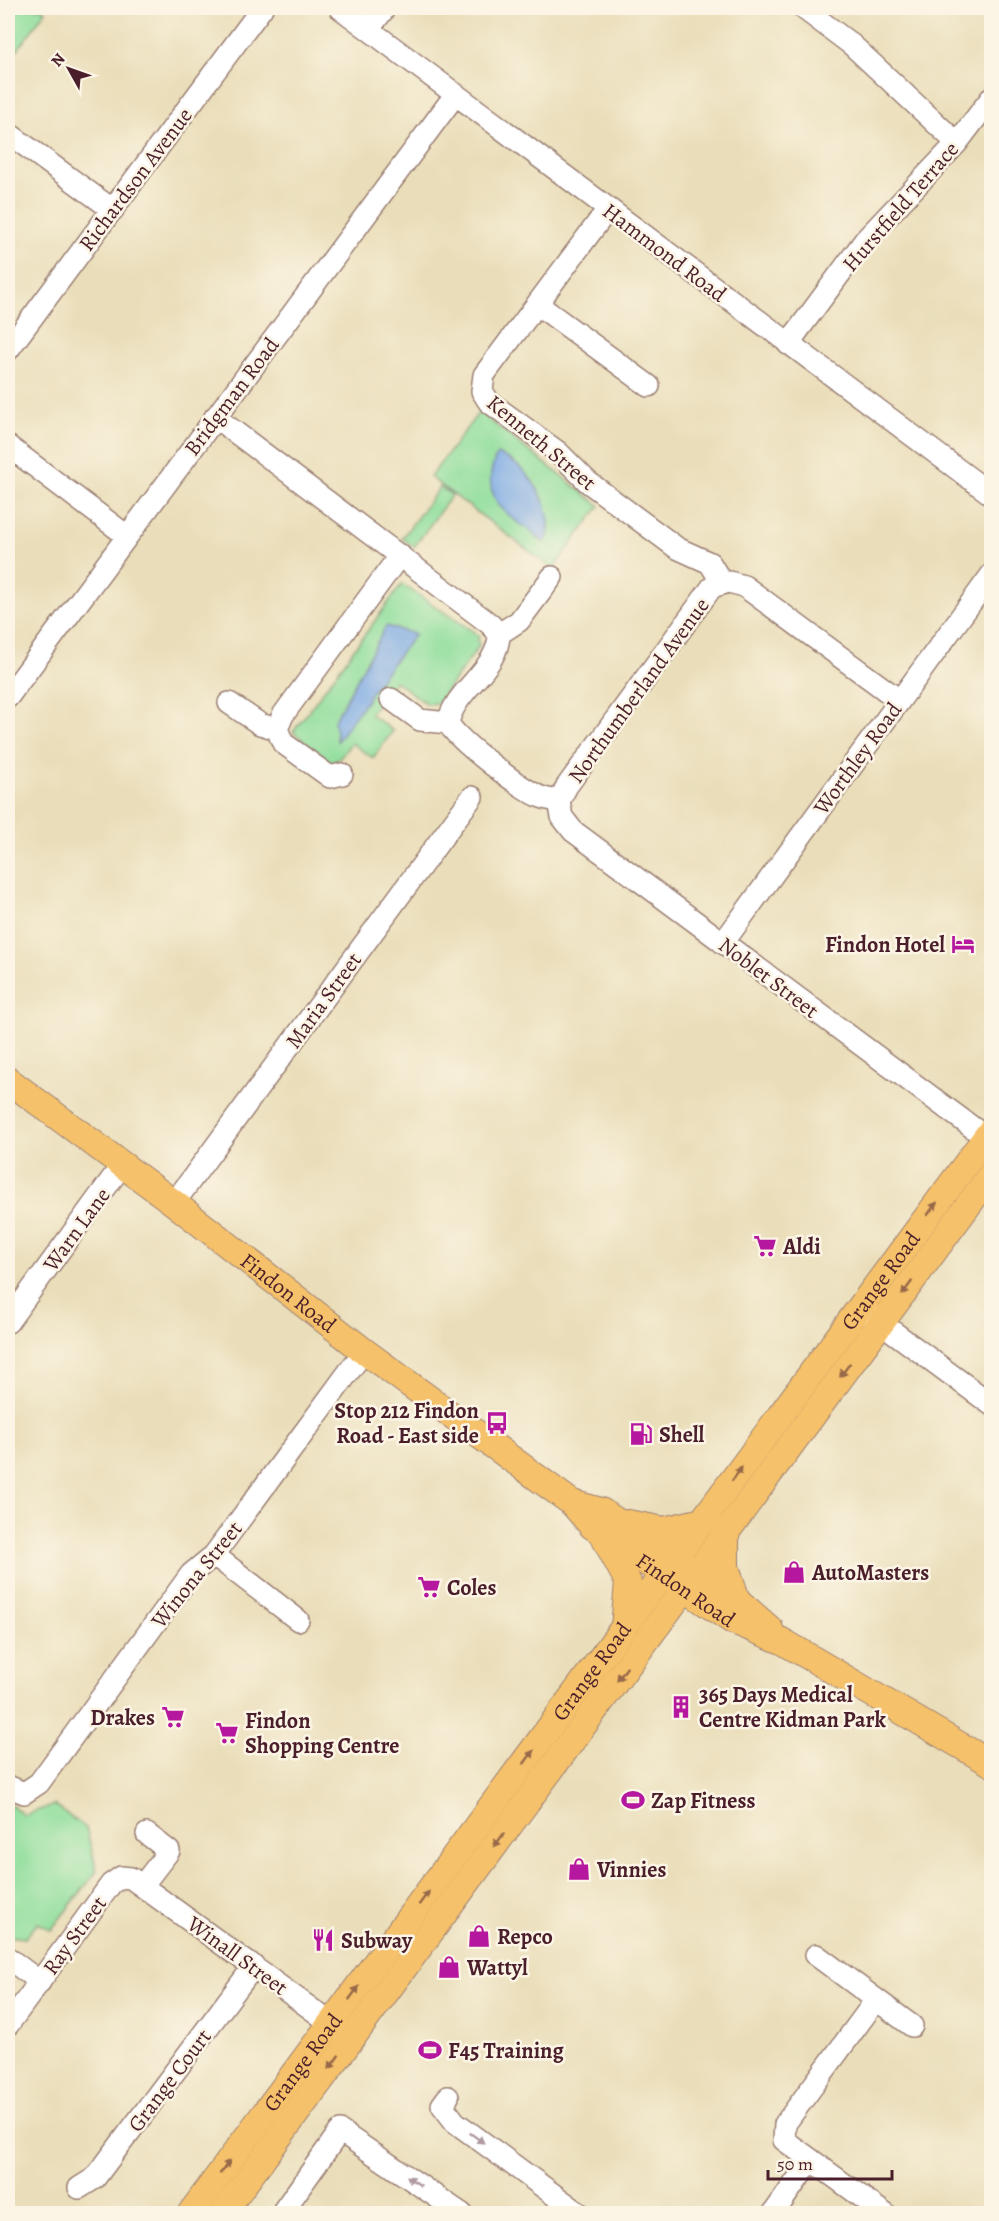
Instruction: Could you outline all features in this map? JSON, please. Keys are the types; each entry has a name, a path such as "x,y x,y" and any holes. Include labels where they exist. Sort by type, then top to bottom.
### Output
{"main road":[{"name":"Findon Road","path":"8,1080 174,1203 364,1352 572,1503 601,1511 609,1527 668,1568 782,1641 992,1764"},
{"name":"Grange Road","path":"222,2214 690,1582 714,1526 860,1306 989,1136"},
{"name":"Grange Road","path":"190,2214 668,1568 714,1526 880,1323 992,1173"},
{"path":"624,1629 628,1582 609,1527 664,1530 714,1526 726,1567 734,1610 691,1616 657,1627"},
{"path":"451,1862 476,1872"},
{"path":"451,1862 459,1894"}],"street":[{"name":"Richardson Avenue","path":"8,350 262,8"},
{"name":"Hammond Road","path":"340,8 788,344 988,485"},
{"path":"369,29 385,8"},
{"path":"803,8 852,45 957,143"},
{"name":"Bridgman Road","path":"8,697 455,95"},
{"name":"Hurstfield Terrace","path":"788,344 865,240 957,143 992,97"},
{"path":"8,133 112,210"},
{"name":"Kenneth Street","path":"608,209 484,375 482,391 489,402 558,452 588,482 676,548 710,563 722,583"},
{"path":"537,304 649,386"},
{"path":"215,417 400,555 490,624 499,634 499,643 494,654 452,709 448,723"},
{"path":"8,446 127,536"},
{"path":"342,774 330,777 283,742 277,729 283,715 400,555"},
{"name":"Worthley Road","path":"723,943 992,574"},
{"path":"499,634 519,621 552,577"},
{"name":"Northumberland Avenue","path":"559,801 567,786 712,587 722,583 744,586 899,700"},
{"path":"391,699 420,720 448,723 460,739 528,789 541,796 559,801"},
{"path":"229,703 260,724 277,729"},
{"name":"Maria Street","path":"174,1203 472,797"},
{"name":"Noblet Street","path":"559,801 562,817 573,831 989,1136"},
{"name":"Warn Lane","path":"8,1322 122,1166"},
{"path":"860,1306 992,1405"},
{"name":"Winona Street","path":"16,1790 39,1783 191,1574 214,1555 364,1352"},
{"path":"214,1555 298,1620"},
{"path":"142,1886 169,1851 147,1834"},
{"name":"Winall Street","path":"121,1877 131,1878 352,2038"},
{"name":"Ray Street","path":"8,2025 111,1884 121,1877"},
{"path":"816,1955 912,2026"},
{"path":"8,1958 40,1982"},
{"name":"Grange Court","path":"79,2188 95,2178 254,1966"},
{"path":"876,2000 785,2124 784,2140 881,2213"},
{"path":"448,2097 442,2105 455,2122 580,2214"},
{"path":"280,2214 340,2131 462,2214"},
{"path":"773,2214 811,2160"}],"green space":[{"path":"8,8 41,8 46,11 8,63"},
{"path":"479,412 600,506 553,569 430,477"},
{"path":"440,487 452,495 414,547 402,538"},
{"path":"402,584 478,635 479,646 438,703 427,704 395,681 370,714 393,731 373,758 351,743 340,758 332,762 293,732"},
{"path":"8,1802 24,1815 54,1805 86,1828 97,1871 51,1930 38,1923 25,1938 8,1936"}],"water":[{"path":"497,454 519,467 538,490 545,504 548,518 549,531 545,543 508,514 495,498 490,478"},
{"path":"386,626 415,634 337,741 334,721"}],"place":[{"name":"Findon Hotel","path":"963,944"},
{"name":"Aldi","path":"765,1246"},
{"name":"Stop 212 Findon Road - East side","path":"497,1423"},
{"name":"Shell","path":"641,1434"},
{"name":"AutoMasters","path":"794,1572"},
{"name":"Coles","path":"429,1587"},
{"name":"365 Days Medical Centre Kidman Park","path":"681,1707"},
{"name":"Drakes","path":"173,1717"},
{"name":"Findon Shopping Centre","path":"227,1733"},
{"name":"Zap Fitness","path":"633,1800"},
{"name":"Vinnies","path":"579,1869"},
{"name":"Repco","path":"479,1936"},
{"name":"Subway","path":"323,1940"},
{"name":"Wattyl","path":"449,1967"},
{"name":"F45 Training","path":"430,2050"}]}
